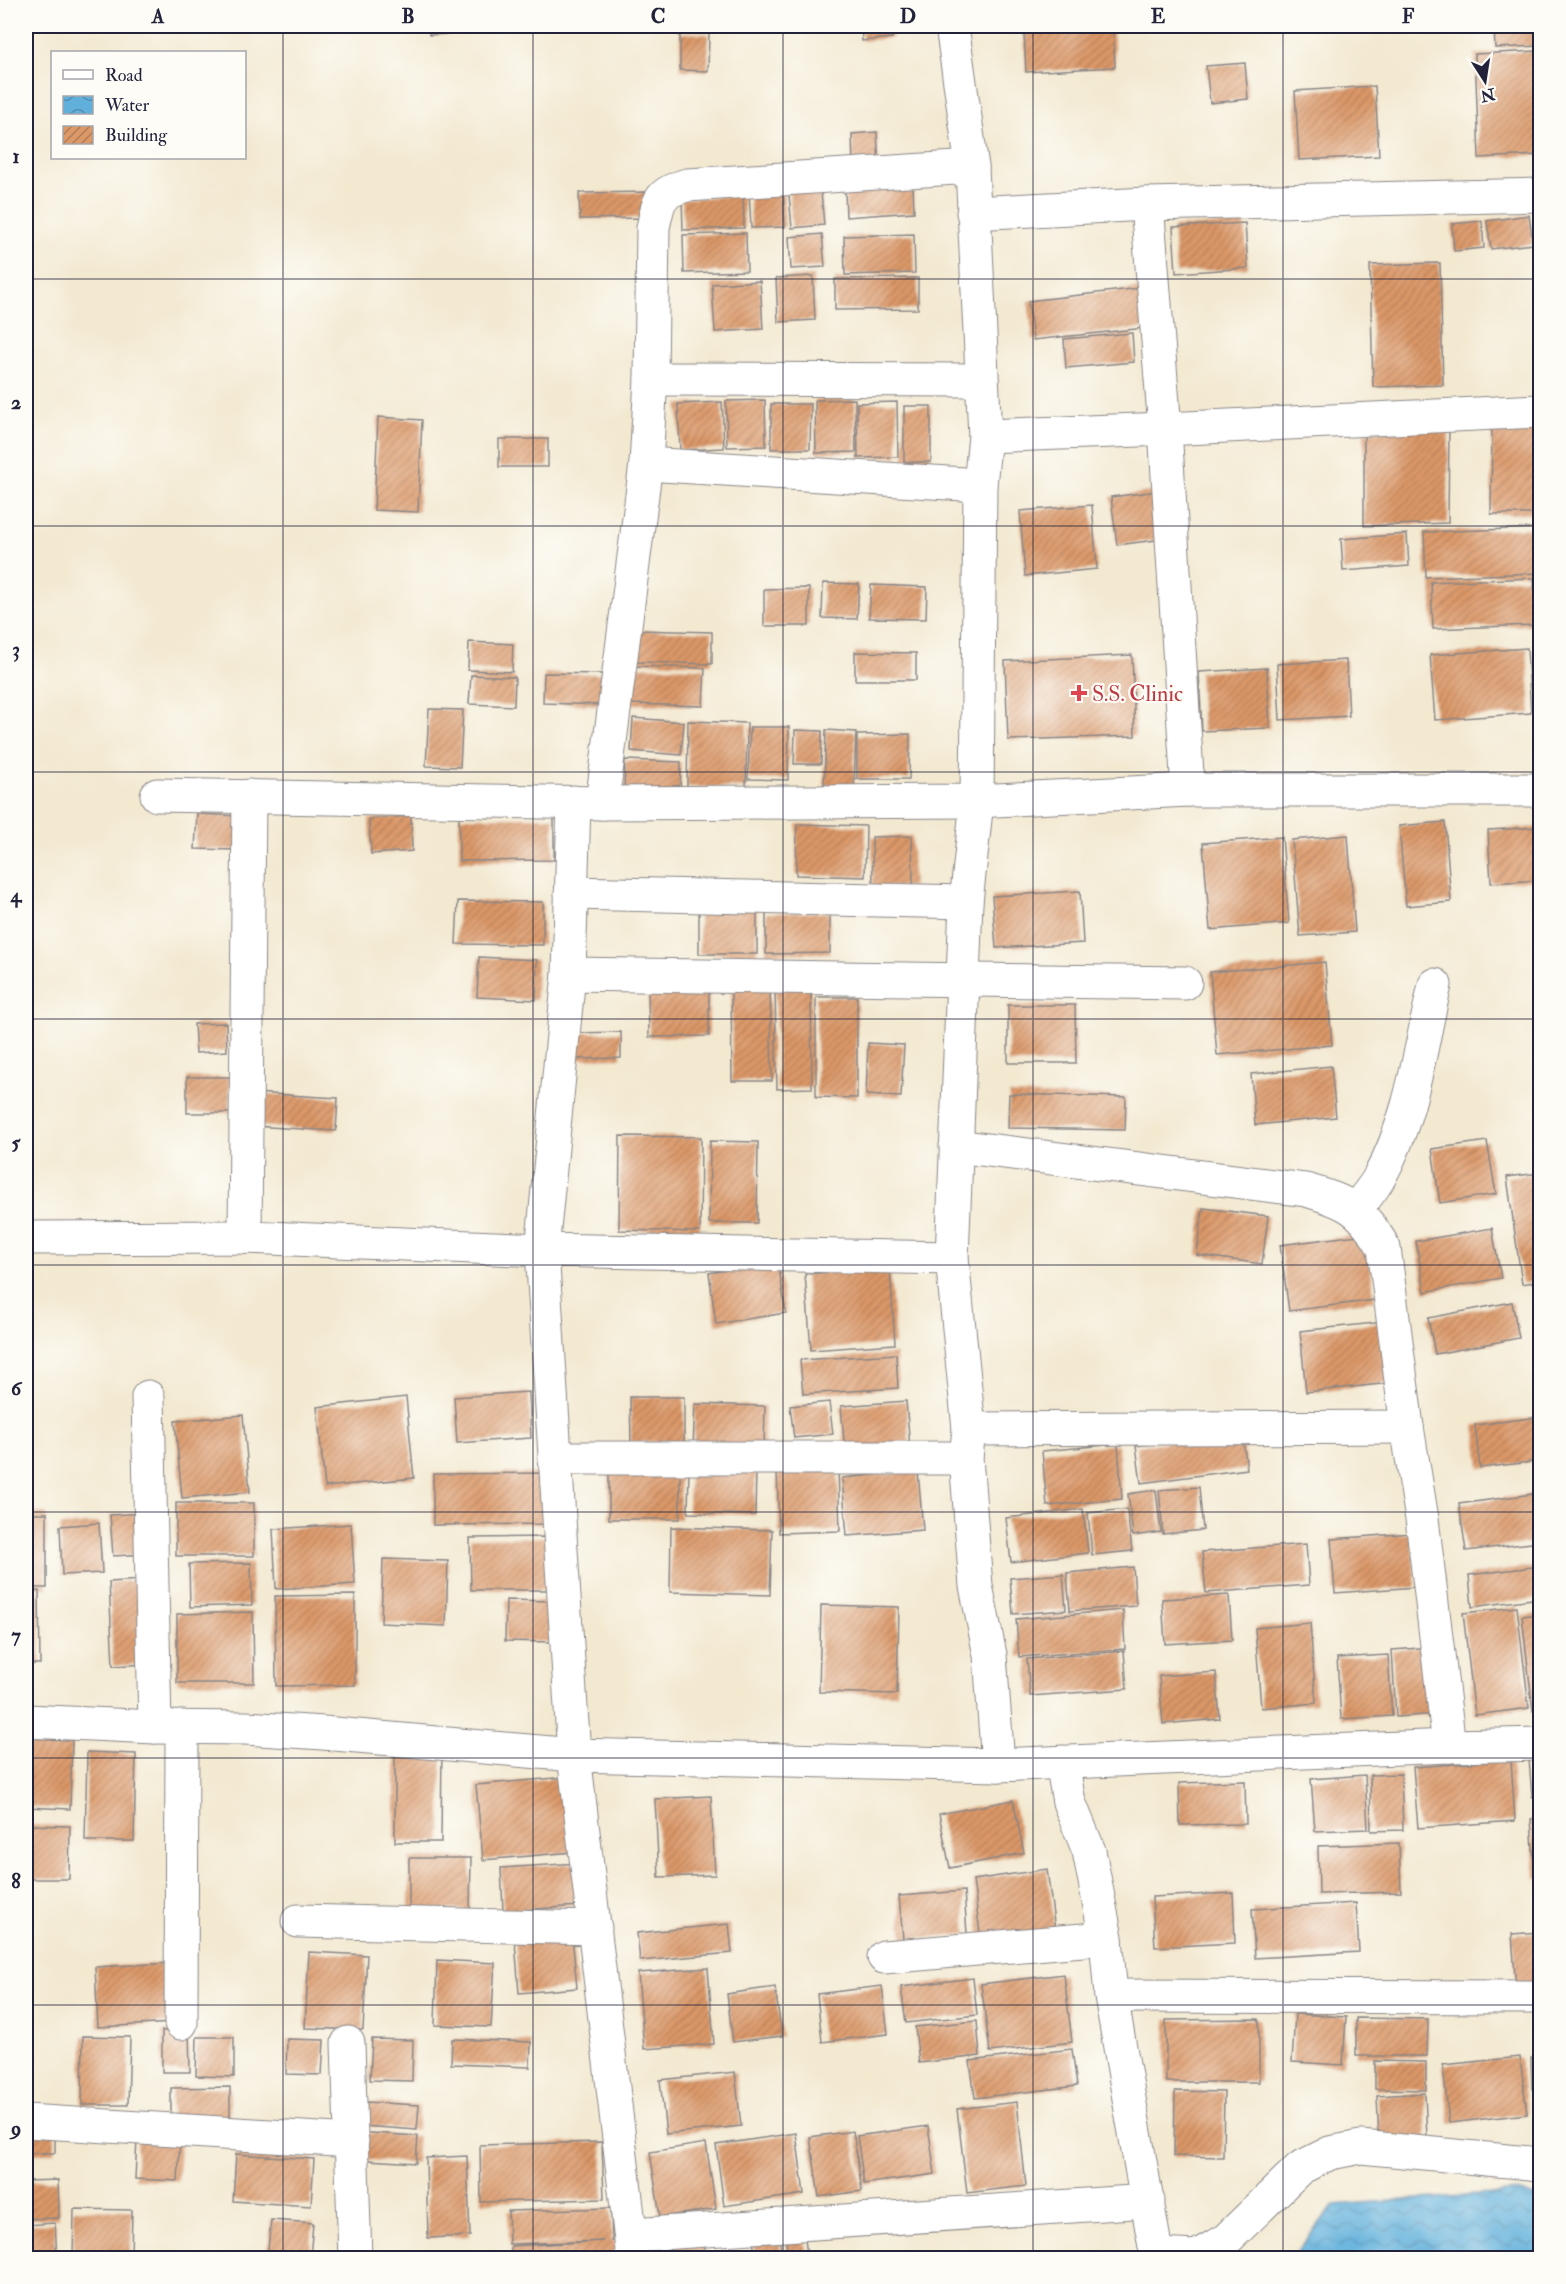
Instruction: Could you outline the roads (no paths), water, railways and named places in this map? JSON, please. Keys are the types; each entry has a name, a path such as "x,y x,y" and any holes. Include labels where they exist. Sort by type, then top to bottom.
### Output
{"street":[{"path":"952,26 972,167 985,436 980,485 977,801 966,902 952,1258 968,1444 976,1586 990,1655 998,1765"},
{"path":"972,167 687,185 668,190 658,205 653,228 651,379 646,464 571,893 569,974 542,1250 574,1755 632,2247 1148,2201"},
{"path":"973,213 1147,204 1540,195"},
{"path":"1147,204 1166,429 1188,790"},
{"path":"651,379 981,380"},
{"path":"985,436 1540,411"},
{"path":"646,464 980,485"},
{"path":"157,795 588,802 977,801 1188,790 1540,790"},
{"path":"245,1238 249,796"},
{"path":"571,893 966,902"},
{"path":"569,974 1185,983"},
{"path":"1355,1210 1379,1179 1405,1116 1435,985"},
{"path":"956,1146 1306,1190 1337,1199 1355,1210 1371,1225 1384,1248 1407,1427 1422,1519 1449,1746"},
{"path":"26,1238 245,1238 542,1250 952,1258"},
{"path":"148,1397 169,1727 182,2023"},
{"path":"555,1458 1407,1427"},
{"path":"26,1721 245,1728 574,1755 998,1765 1540,1744"},
{"path":"1062,1762 1070,1802 1089,1851 1106,1938 1111,1996 1157,2257 1196,2257 1226,2240 1300,2168 1330,2153 1361,2147 1540,2164"},
{"path":"298,1921 594,1928"},
{"path":"884,1957 1106,1938"},
{"path":"1111,1996 1540,1997"},
{"path":"348,2043 355,2259"},
{"path":"26,2121 351,2140"}],"water":[{"path":"1521,2192 1540,2199 1540,2258 1292,2258 1334,2205"}],"place":[{"name":"S.S. Clinic","path":"1079,693"}]}
